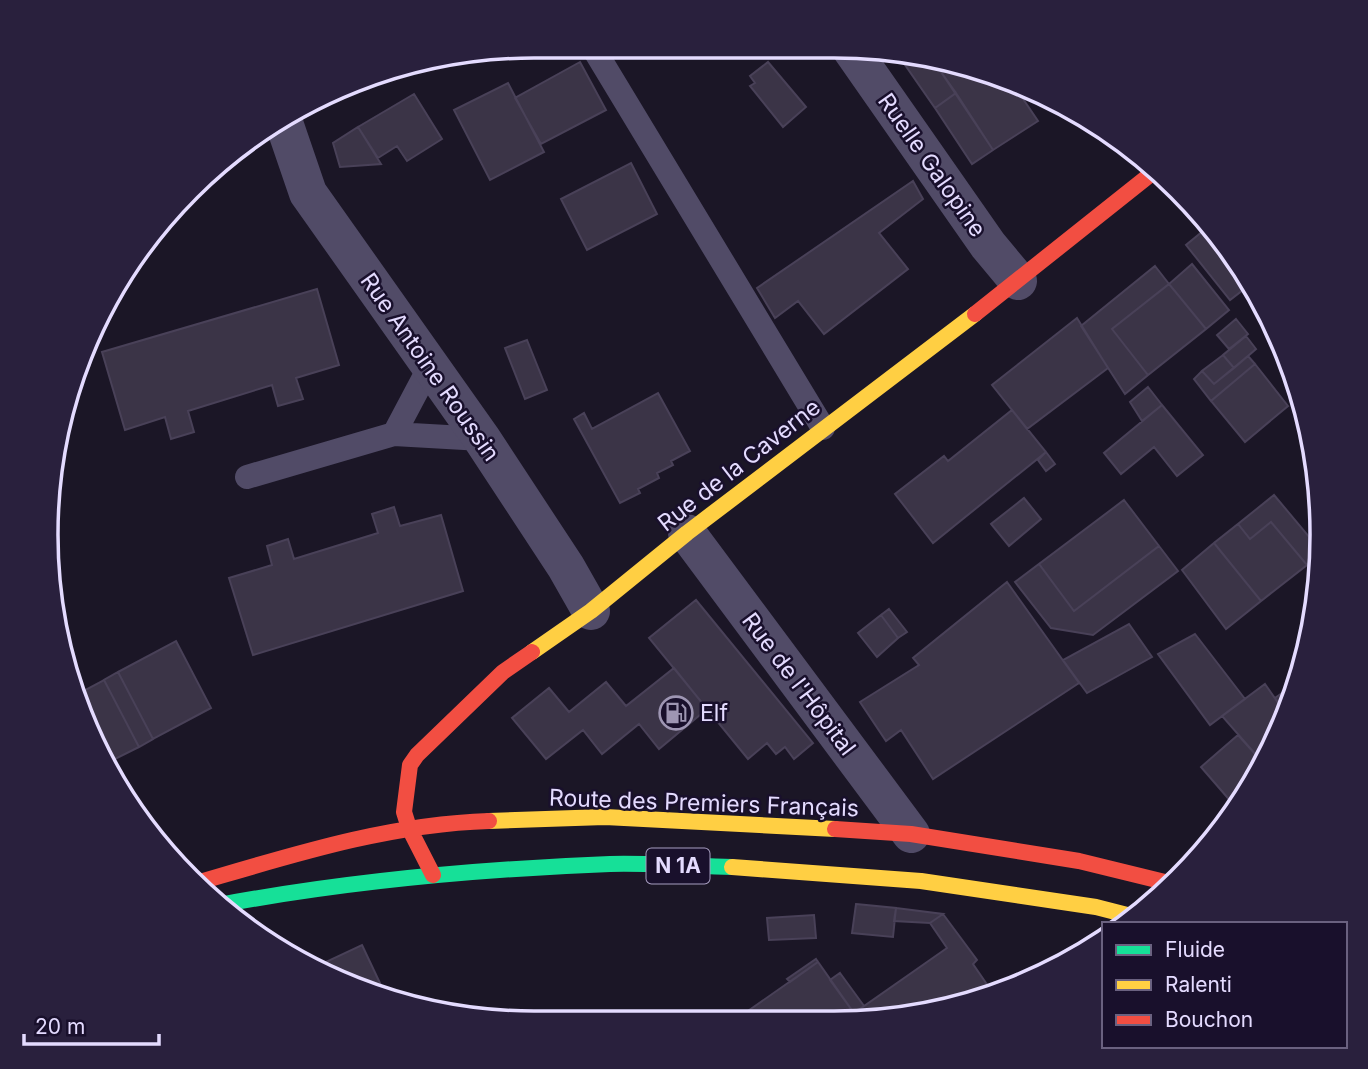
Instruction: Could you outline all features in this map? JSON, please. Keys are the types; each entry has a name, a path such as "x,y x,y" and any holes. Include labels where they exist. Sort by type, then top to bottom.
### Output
{"main road":[{"name":"Rue de la Caverne","path":"409,828 404,811 410,765 417,754 503,672 591,611 687,533 1018,281 1148,176"},
{"name":"Route des Premiers Français","path":"206,880 294,855 409,828 479,821 605,817 911,834 1079,861 1161,881"},
{"path":"409,828 433,875"},
{"name":"N 1A","path":"232,903 279,894 433,875 612,864 753,867 920,881 1122,914"}],"street":[{"name":"Ruelle Galopine","path":"857,59 988,245 1018,281"},
{"name":"Rue Antoine Roussin","path":"286,128 308,193 482,439 566,567 591,611"},
{"name":"Rue de l'Hôpital","path":"687,533 911,834"}],"lane":[{"path":"600,58 823,428"},
{"path":"394,434 430,366"},
{"path":"247,477 394,434 482,439"}],"building":[{"path":"580,62 606,110 541,144 515,98"},
{"path":"768,62 806,107 783,127 750,86 755,83 750,76"},
{"path":"904,63 940,70 956,93 935,108"},
{"path":"940,70 987,83 1021,97 1038,121 993,150"},
{"path":"508,83 544,152 490,180 454,110"},
{"path":"956,93 993,150 972,164 935,108"},
{"path":"414,94 442,139 407,161 397,146 378,158 358,127"},
{"path":"358,127 381,164 340,167 333,143"},
{"path":"631,163 657,214 587,250 561,199"},
{"path":"913,181 923,199 879,233 908,269 824,334 798,301 775,318 757,288"},
{"path":"1202,232 1243,290 1230,300 1186,245"},
{"path":"1192,264 1229,310 1206,329 1169,284"},
{"path":"1155,266 1169,284 1112,329 1148,375 1125,394 1081,326"},
{"path":"1169,284 1206,329 1148,375 1112,329"},
{"path":"317,289 339,365 296,378 303,399 278,406 272,385 188,411 194,432 171,439 165,417 125,430 102,352"},
{"path":"1077,318 1108,368 1027,429 992,385"},
{"path":"1236,319 1248,334 1229,349 1217,335"},
{"path":"1246,336 1256,349 1234,368 1223,355"},
{"path":"527,340 547,390 525,399 505,348"},
{"path":"1223,355 1234,368 1214,384 1202,371"},
{"path":"1248,356 1255,364 1211,401 1194,379 1202,371 1214,384"},
{"path":"1255,364 1288,406 1245,442 1211,401"},
{"path":"1148,387 1162,405 1142,421 1130,402"},
{"path":"658,393 690,451 671,461 673,465 657,473 659,478 638,489 640,493 620,503 574,419 584,413 592,429"},
{"path":"1162,405 1203,455 1177,476 1154,447 1121,474 1104,453"},
{"path":"1012,410 1046,452 933,543 895,494 944,456 948,461"},
{"path":"1046,452 1055,464 1046,471 1038,460"},
{"path":"1274,495 1310,538 1309,563 1307,565 1271,522 1250,539 1238,524"},
{"path":"1024,498 1041,519 1009,546 991,524"},
{"path":"1124,500 1159,546 1074,611 1039,564"},
{"path":"394,507 400,526 441,515 463,591 253,655 229,578 272,565 267,546 288,539 294,559 378,533 372,514"},
{"path":"1271,522 1307,565 1261,601 1214,543 1238,524 1250,539"},
{"path":"1214,543 1261,601 1226,629 1182,570"},
{"path":"1159,546 1178,571 1093,635 1051,628 1015,582 1039,564 1074,611"},
{"path":"1007,582 1079,683 933,779 901,730 886,741 860,702 919,665 913,658"},
{"path":"696,600 813,743 794,759 785,747 776,754 767,743 748,759 649,638"},
{"path":"889,609 907,632 898,638 881,615"},
{"path":"881,615 898,638 877,657 858,633"},
{"path":"1129,624 1152,657 1087,693 1063,660"},
{"path":"1195,634 1245,699 1210,725 1158,654"},
{"path":"176,641 211,708 153,739 118,672"},
{"path":"674,668 707,709 659,749 639,724 602,754 583,730 546,759 512,718 549,688 569,712 606,682 626,706"},
{"path":"118,672 153,739 139,747 104,680"},
{"path":"104,680 139,747 115,759 84,691"},
{"path":"1265,684 1279,704 1256,755 1222,716"},
{"path":"1283,692 1279,704 1275,698"},
{"path":"1238,735 1256,755 1229,800 1201,767"},
{"path":"856,904 896,908 893,937 852,933"},
{"path":"896,908 943,914 930,923 894,921"},
{"path":"943,914 977,960 973,964 988,986 927,1002 858,1010 947,948 930,923"},
{"path":"814,915 816,938 769,940 767,918"},
{"path":"362,945 381,986 352,975 325,962"},
{"path":"816,959 818,962 790,982 787,979"},
{"path":"818,962 852,1010 748,1011"},
{"path":"840,973 864,1006 852,1010 830,980"}],"traffic: fast":[{"path":"232,903 414,877 512,869 625,864 732,867"}],"traffic: slow":[{"path":"532,652 591,611 687,533 975,314"},
{"path":"489,821 605,817 835,829"},
{"path":"732,867 921,881 1096,907 1123,914"}],"traffic: jam":[{"path":"975,314 1148,176"},
{"path":"433,875 409,828 404,812 410,765 417,755 503,672 532,652"},
{"path":"206,880 376,835 451,823 489,821"},
{"path":"835,829 911,834 1079,861 1161,881"}],"place":[{"name":"Elf","path":"676,713"}]}
